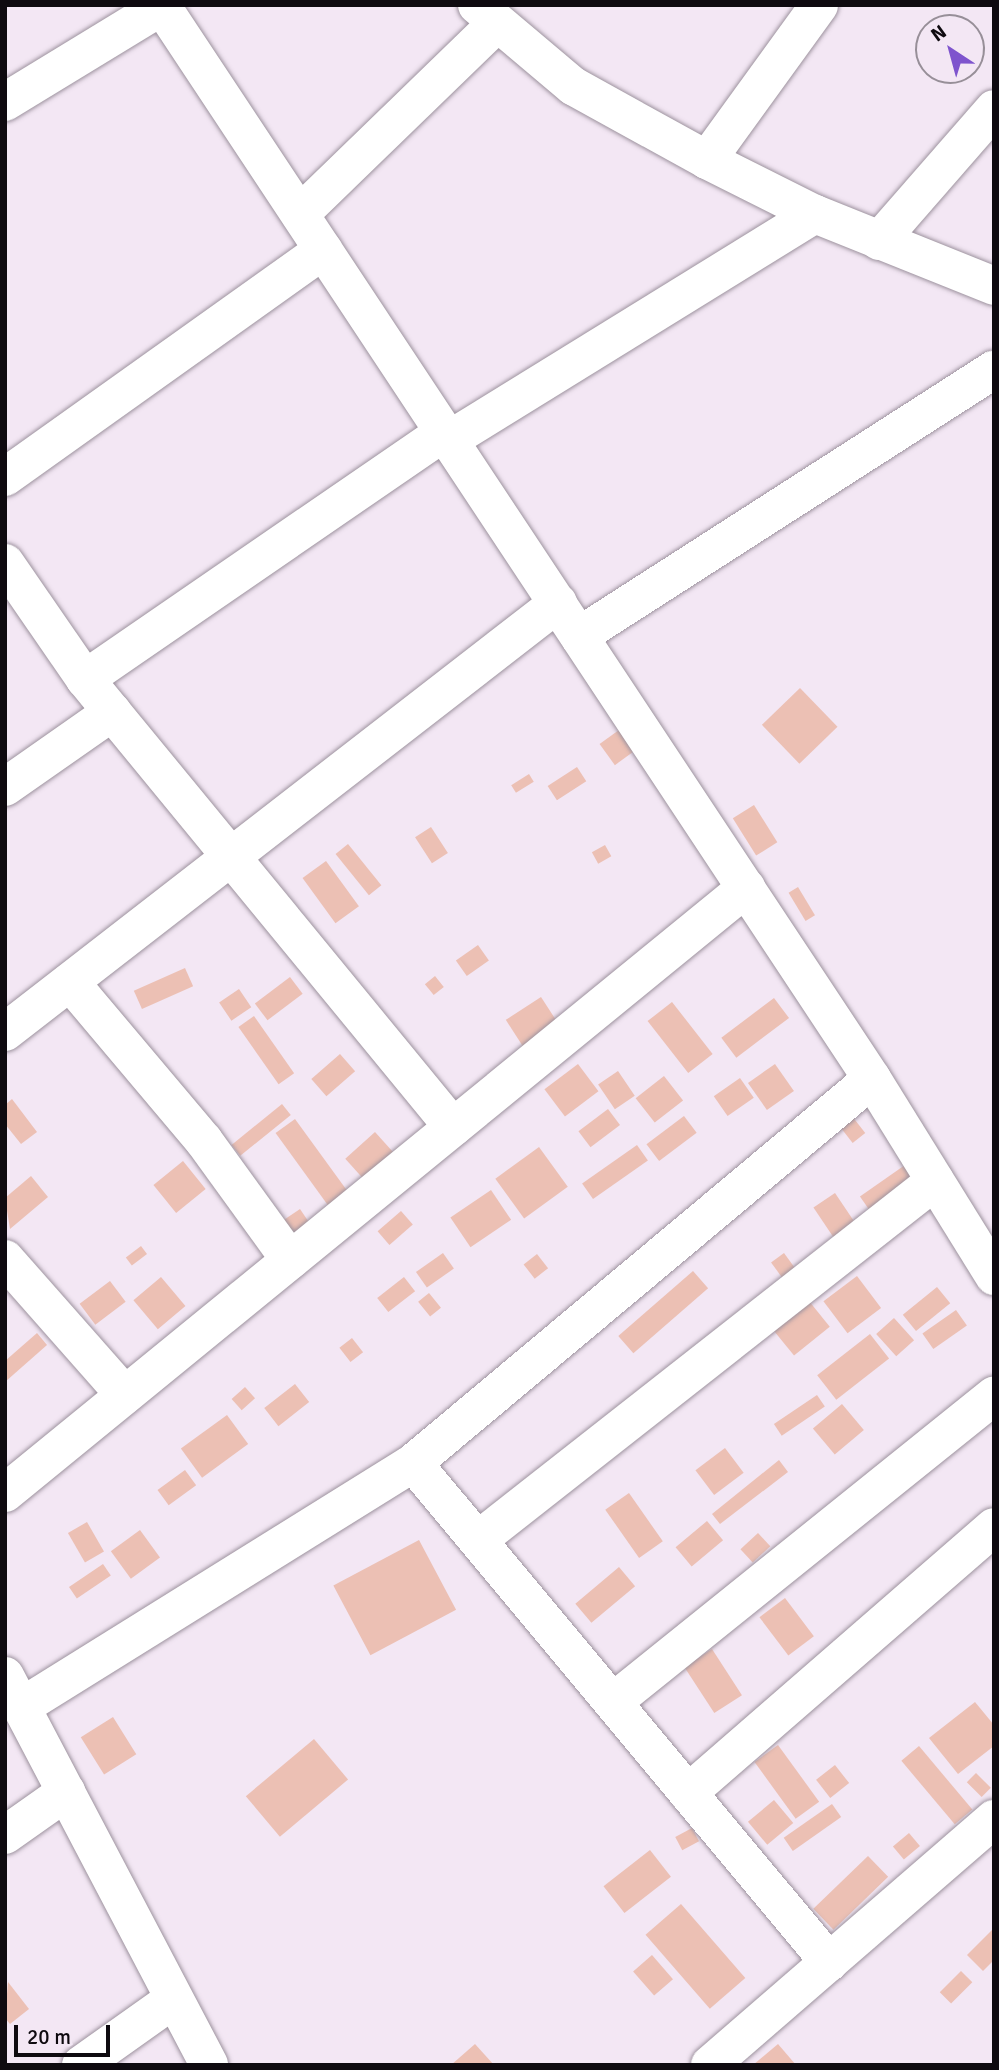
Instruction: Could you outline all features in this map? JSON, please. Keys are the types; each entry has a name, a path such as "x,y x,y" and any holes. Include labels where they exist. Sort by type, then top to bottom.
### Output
{"street":[{"path":"707,160 819,5"},
{"path":"5,102 162,6 872,1079 994,1276"},
{"path":"300,214 488,12 573,86 707,160 815,214 994,286"},
{"path":"879,241 994,108"},
{"path":"85,678 446,436 815,214"},
{"path":"10,463 323,250"},
{"path":"579,636 994,370"},
{"path":"5,563 112,712 453,1127"},
{"path":"5,1032 558,603"},
{"path":"5,787 112,712"},
{"path":"5,1493 746,888"},
{"path":"70,982 204,1141 290,1260"},
{"path":"209,2065 13,1692 413,1463 872,1079"},
{"path":"478,1540 935,1181"},
{"path":"5,1259 125,1395"},
{"path":"612,1702 994,1396"},
{"path":"413,1463 830,1962"},
{"path":"688,1793 994,1527"},
{"path":"5,1835 66,1792"},
{"path":"709,2065 994,1819"},
{"path":"81,2065 174,1998"}],"building":[{"path":"800,688 838,727 799,764 762,725"},
{"path":"619,730 634,751 615,765 600,744"},
{"path":"577,767 586,781 557,800 548,786"},
{"path":"529,774 534,782 516,793 511,785"},
{"path":"754,805 777,842 756,856 733,818"},
{"path":"431,827 448,853 432,863 415,837"},
{"path":"348,844 381,885 369,895 336,854"},
{"path":"605,845 611,856 598,864 592,852"},
{"path":"326,861 359,906 335,923 303,878"},
{"path":"798,887 815,915 806,921 789,893"},
{"path":"478,945 489,961 467,976 456,960"},
{"path":"185,968 193,986 142,1009 134,991"},
{"path":"435,976 444,987 434,995 425,984"},
{"path":"290,977 303,994 267,1020 255,1003"},
{"path":"239,989 251,1007 231,1021 219,1002"},
{"path":"541,997 561,1028 526,1051 506,1020"},
{"path":"774,998 789,1018 736,1058 721,1038"},
{"path":"672,1002 713,1054 688,1073 648,1021"},
{"path":"254,1016 294,1073 279,1084 238,1027"},
{"path":"340,1054 355,1071 326,1096 311,1079"},
{"path":"578,1064 598,1091 565,1116 544,1089"},
{"path":"775,1064 794,1091 767,1110 748,1083"},
{"path":"618,1071 635,1096 615,1109 598,1084"},
{"path":"664,1076 683,1100 655,1123 636,1098"},
{"path":"740,1078 754,1098 728,1116 714,1096"},
{"path":"12,1099 37,1132 21,1144 5,1124 5,1105"},
{"path":"282,1104 291,1115 240,1156 231,1145"},
{"path":"608,1109 620,1125 590,1147 578,1131"},
{"path":"848,1111 865,1133 853,1143 835,1121"},
{"path":"684,1116 697,1133 659,1161 646,1144"},
{"path":"295,1119 350,1195 331,1209 276,1133"},
{"path":"375,1132 399,1159 369,1186 345,1159"},
{"path":"637,1145 648,1161 593,1199 582,1183"},
{"path":"539,1147 568,1187 524,1218 495,1179"},
{"path":"183,1161 206,1189 176,1213 153,1185"},
{"path":"905,1165 917,1182 872,1214 860,1197"},
{"path":"31,1176 48,1197 10,1229 5,1198"},
{"path":"491,1190 511,1220 471,1247 450,1217"},
{"path":"835,1193 856,1224 834,1238 813,1208"},
{"path":"300,1209 312,1227 295,1239 283,1221"},
{"path":"401,1211 413,1225 389,1245 378,1231"},
{"path":"141,1246 147,1254 132,1265 126,1257"},
{"path":"443,1253 454,1269 427,1287 416,1272"},
{"path":"784,1253 797,1271 784,1280 771,1262"},
{"path":"537,1254 548,1268 535,1279 524,1264"},
{"path":"693,1271 708,1288 633,1353 618,1336"},
{"path":"857,1276 881,1308 848,1333 823,1301"},
{"path":"161,1277 185,1306 158,1329 133,1300"},
{"path":"404,1277 415,1291 388,1312 377,1298"},
{"path":"110,1281 126,1302 95,1325 80,1304"},
{"path":"937,1287 950,1303 916,1331 903,1315"},
{"path":"429,1293 441,1308 430,1317 418,1302"},
{"path":"809,1301 830,1327 794,1356 773,1330"},
{"path":"956,1310 967,1326 933,1349 922,1334"},
{"path":"894,1318 914,1340 896,1356 876,1334"},
{"path":"37,1333 47,1345 5,1382 5,1361"},
{"path":"870,1334 889,1358 836,1400 817,1375"},
{"path":"352,1338 363,1352 350,1362 339,1348"},
{"path":"295,1384 309,1402 278,1426 264,1408"},
{"path":"245,1387 255,1398 242,1410 232,1399"},
{"path":"817,1395 825,1407 782,1436 774,1424"},
{"path":"842,1404 864,1430 835,1454 813,1428"},
{"path":"227,1415 248,1444 202,1478 181,1449"},
{"path":"725,1448 744,1473 714,1495 695,1470"},
{"path":"779,1460 788,1472 720,1524 712,1514"},
{"path":"185,1470 196,1485 169,1505 157,1490"},
{"path":"629,1493 663,1541 639,1558 605,1510"},
{"path":"707,1521 723,1540 692,1567 676,1547"},
{"path":"87,1522 104,1551 85,1562 68,1533"},
{"path":"140,1530 160,1558 131,1579 111,1551"},
{"path":"758,1533 770,1546 753,1563 740,1549"},
{"path":"419,1540 456,1610 370,1655 333,1586"},
{"path":"103,1564 111,1576 77,1599 69,1587"},
{"path":"619,1567 635,1586 591,1623 575,1604"},
{"path":"785,1598 814,1636 788,1656 759,1617"},
{"path":"712,1649 742,1695 714,1713 684,1667"},
{"path":"975,1702 994,1725 994,1746 958,1774 929,1738"},
{"path":"113,1717 136,1754 104,1774 81,1737"},
{"path":"314,1739 348,1780 280,1837 246,1796"},
{"path":"778,1745 819,1802 796,1819 755,1762"},
{"path":"919,1746 972,1810 955,1824 901,1761"},
{"path":"835,1765 849,1783 830,1798 816,1780"},
{"path":"976,1773 991,1788 982,1797 967,1782"},
{"path":"774,1800 793,1823 767,1845 748,1822"},
{"path":"832,1804 841,1817 793,1851 784,1838"},
{"path":"692,1828 699,1841 682,1850 675,1837"},
{"path":"909,1833 920,1846 904,1860 893,1846"},
{"path":"650,1850 671,1877 624,1913 604,1886"},
{"path":"868,1856 888,1877 833,1930 813,1909"},
{"path":"681,1904 745,1978 710,2009 646,1935"},
{"path":"994,1928 994,1960 983,1971 967,1955"},
{"path":"652,1955 673,1979 654,1996 633,1971"},
{"path":"961,1971 972,1982 951,2004 940,1992"},
{"path":"8,1982 29,2009 10,2024 5,2018"},
{"path":"475,2044 494,2065 451,2065"},
{"path":"778,2044 796,2065 753,2065"}]}
